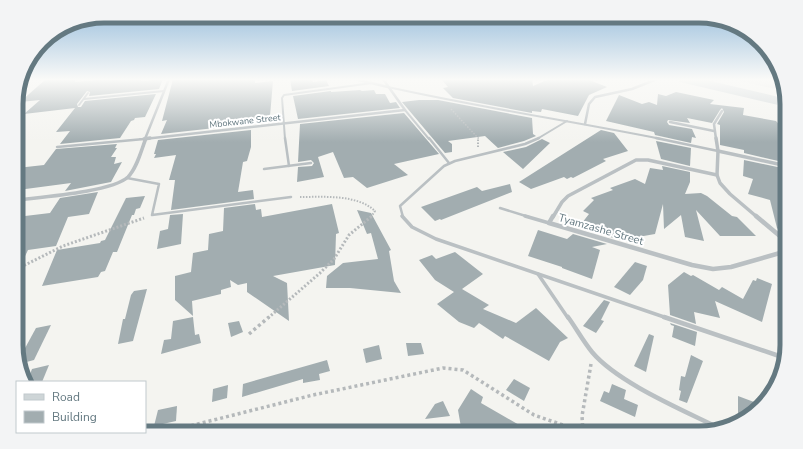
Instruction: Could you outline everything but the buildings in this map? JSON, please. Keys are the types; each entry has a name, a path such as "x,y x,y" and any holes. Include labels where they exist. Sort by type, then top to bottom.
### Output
{"street":[{"path":"23,199 102,189 127,178 134,168 160,100"},
{"path":"397,100 404,110"},
{"path":"585,124 589,104 592,100"},
{"name":"Mbokwane Street","path":"144,139 404,110"},
{"path":"722,111 716,120 714,131 718,151 717,175 720,183 730,194 780,236"},
{"path":"670,122 714,131"},
{"path":"718,151 780,164"},
{"name":"Tyamzashe Street","path":"717,175 648,160 636,160 568,196 562,202 549,223 692,265 713,269 731,267 780,253"}],"lane":[{"path":"79,105 83,100"},
{"path":"282,100 283,124 289,166"},
{"path":"452,100 585,124 718,151"},
{"path":"404,110 449,163"},
{"path":"567,121 532,141 508,149 449,163 424,183 400,206 402,217 409,224 436,239 779,356"},
{"path":"57,147 144,139"},
{"path":"264,169 311,163"},
{"path":"127,178 159,184 152,215 291,197"},
{"path":"500,208 549,223"},
{"path":"538,274 593,353 604,364 624,377 712,425"}],"path":[{"path":"443,100 479,139 480,144 474,156"},
{"path":"249,334 320,273 334,259 349,235 372,216 375,211 369,206 343,198 291,197"},
{"path":"23,266 67,242 152,215"},
{"path":"583,426 582,416 593,353"},
{"path":"191,426 313,396 442,368 463,370 534,415 566,426"}]}
